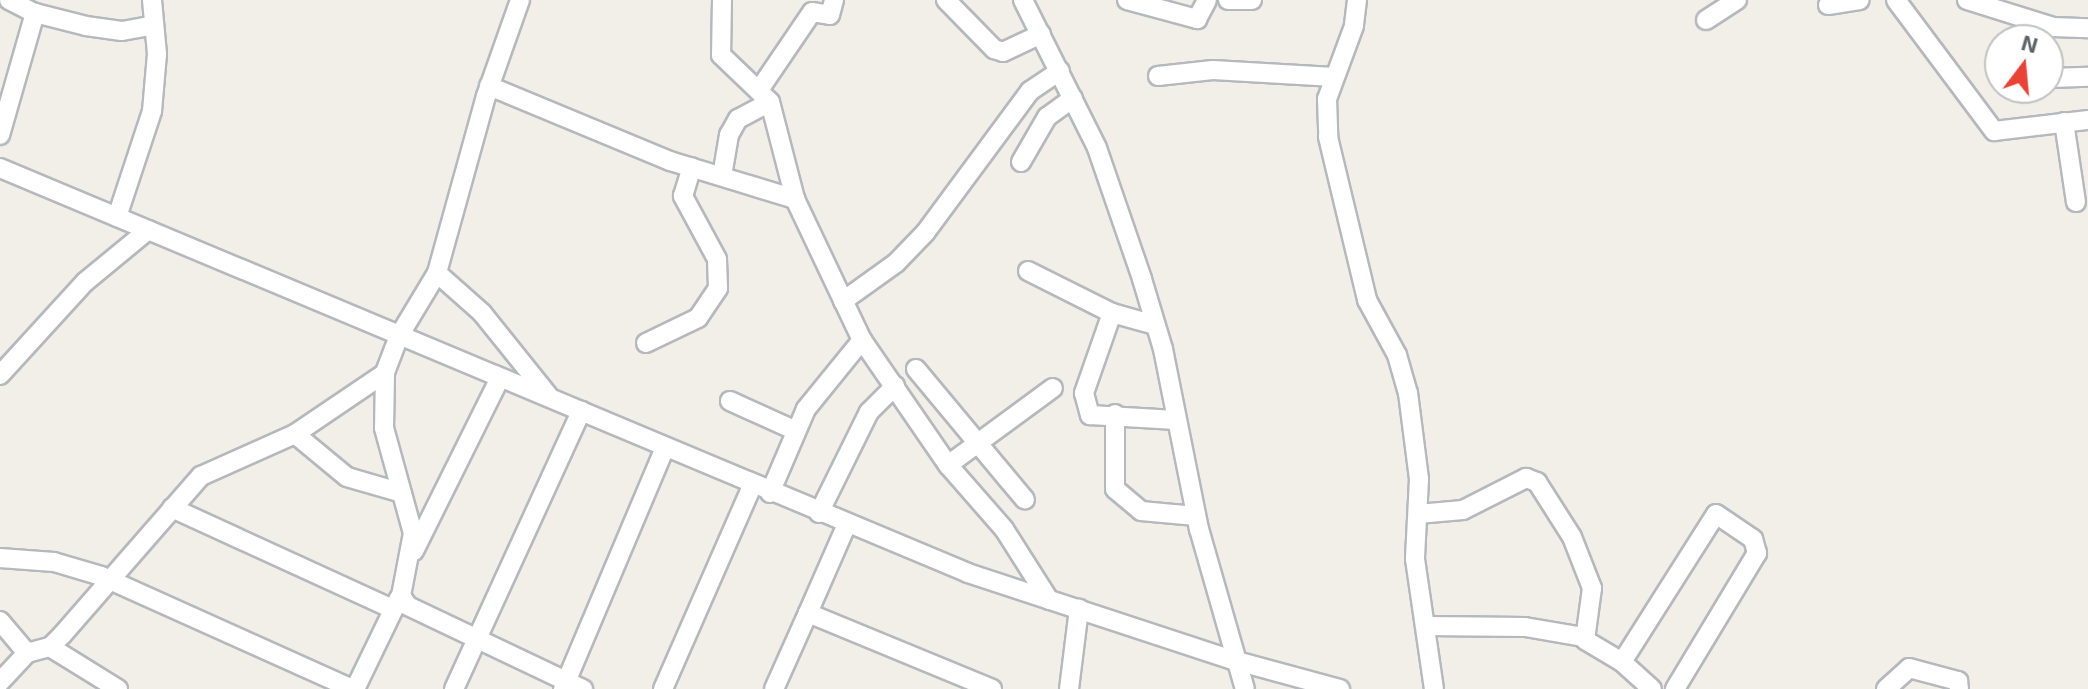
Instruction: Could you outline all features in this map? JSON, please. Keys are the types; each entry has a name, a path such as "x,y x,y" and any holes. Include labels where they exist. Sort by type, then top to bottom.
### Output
{"street":[{"path":"9,0 104,29 151,26"},
{"path":"117,217 152,111 157,54 151,26 152,0"},
{"path":"412,556 413,533 384,428 385,373 399,336 437,273 489,86 520,0"},
{"path":"722,0 721,55 765,96 795,199 862,340 948,465 1004,529 1049,600"},
{"path":"722,176 729,135 738,119 765,96 812,12 830,15 834,0"},
{"path":"946,0 994,49 1003,52 1041,34"},
{"path":"1023,0 1097,148 1155,325 1196,516 1233,660 1245,689"},
{"path":"1127,0 1197,19 1207,0"},
{"path":"1228,0 1252,0"},
{"path":"1357,0 1354,26 1327,99 1328,137 1367,300 1404,373 1419,479 1415,559 1434,689"},
{"path":"1706,20 1737,0"},
{"path":"1828,5 1860,0"},
{"path":"1896,0 1991,129 2088,120"},
{"path":"1967,0 2053,27 2088,28"},
{"path":"0,135 31,8"},
{"path":"1158,76 1213,70 1334,77"},
{"path":"843,301 896,263 925,233 1030,91 1060,71"},
{"path":"2064,78 2088,77"},
{"path":"489,86 692,167 795,199"},
{"path":"1021,162 1047,117 1073,98"},
{"path":"2064,122 2076,202"},
{"path":"646,343 698,318 718,288 717,259 683,196 692,167"},
{"path":"0,168 847,524 1049,600 1233,660 1340,689"},
{"path":"0,375 85,282 148,230"},
{"path":"1028,271 1112,313 1155,325"},
{"path":"437,273 482,313 550,397"},
{"path":"1112,313 1084,393 1090,415 1115,414 1176,420"},
{"path":"770,493 794,430 825,379 862,340"},
{"path":"916,369 1025,500"},
{"path":"0,682 27,653 50,647 201,476 295,434 385,373"},
{"path":"0,558 54,562 110,580 354,689 397,603 412,556 500,378"},
{"path":"819,513 869,412 895,386"},
{"path":"948,465 1053,388"},
{"path":"730,401 794,430"},
{"path":"454,689 581,411"},
{"path":"1115,414 1115,489 1145,512 1196,516"},
{"path":"295,434 347,477 402,493"},
{"path":"172,508 476,637 571,686 665,447"},
{"path":"1418,514 1463,510 1526,478 1537,482 1572,537 1592,588 1584,637"},
{"path":"663,689 752,486"},
{"path":"1622,662 1716,514 1753,539 1757,553 1675,689"},
{"path":"774,689 847,524"},
{"path":"1069,689 1079,609"},
{"path":"808,613 992,689"},
{"path":"0,621 27,653"},
{"path":"1426,626 1525,627 1584,637 1622,662 1652,689"},
{"path":"50,647 118,689"},
{"path":"1886,689 1909,668 1958,681 1959,689"}]}
